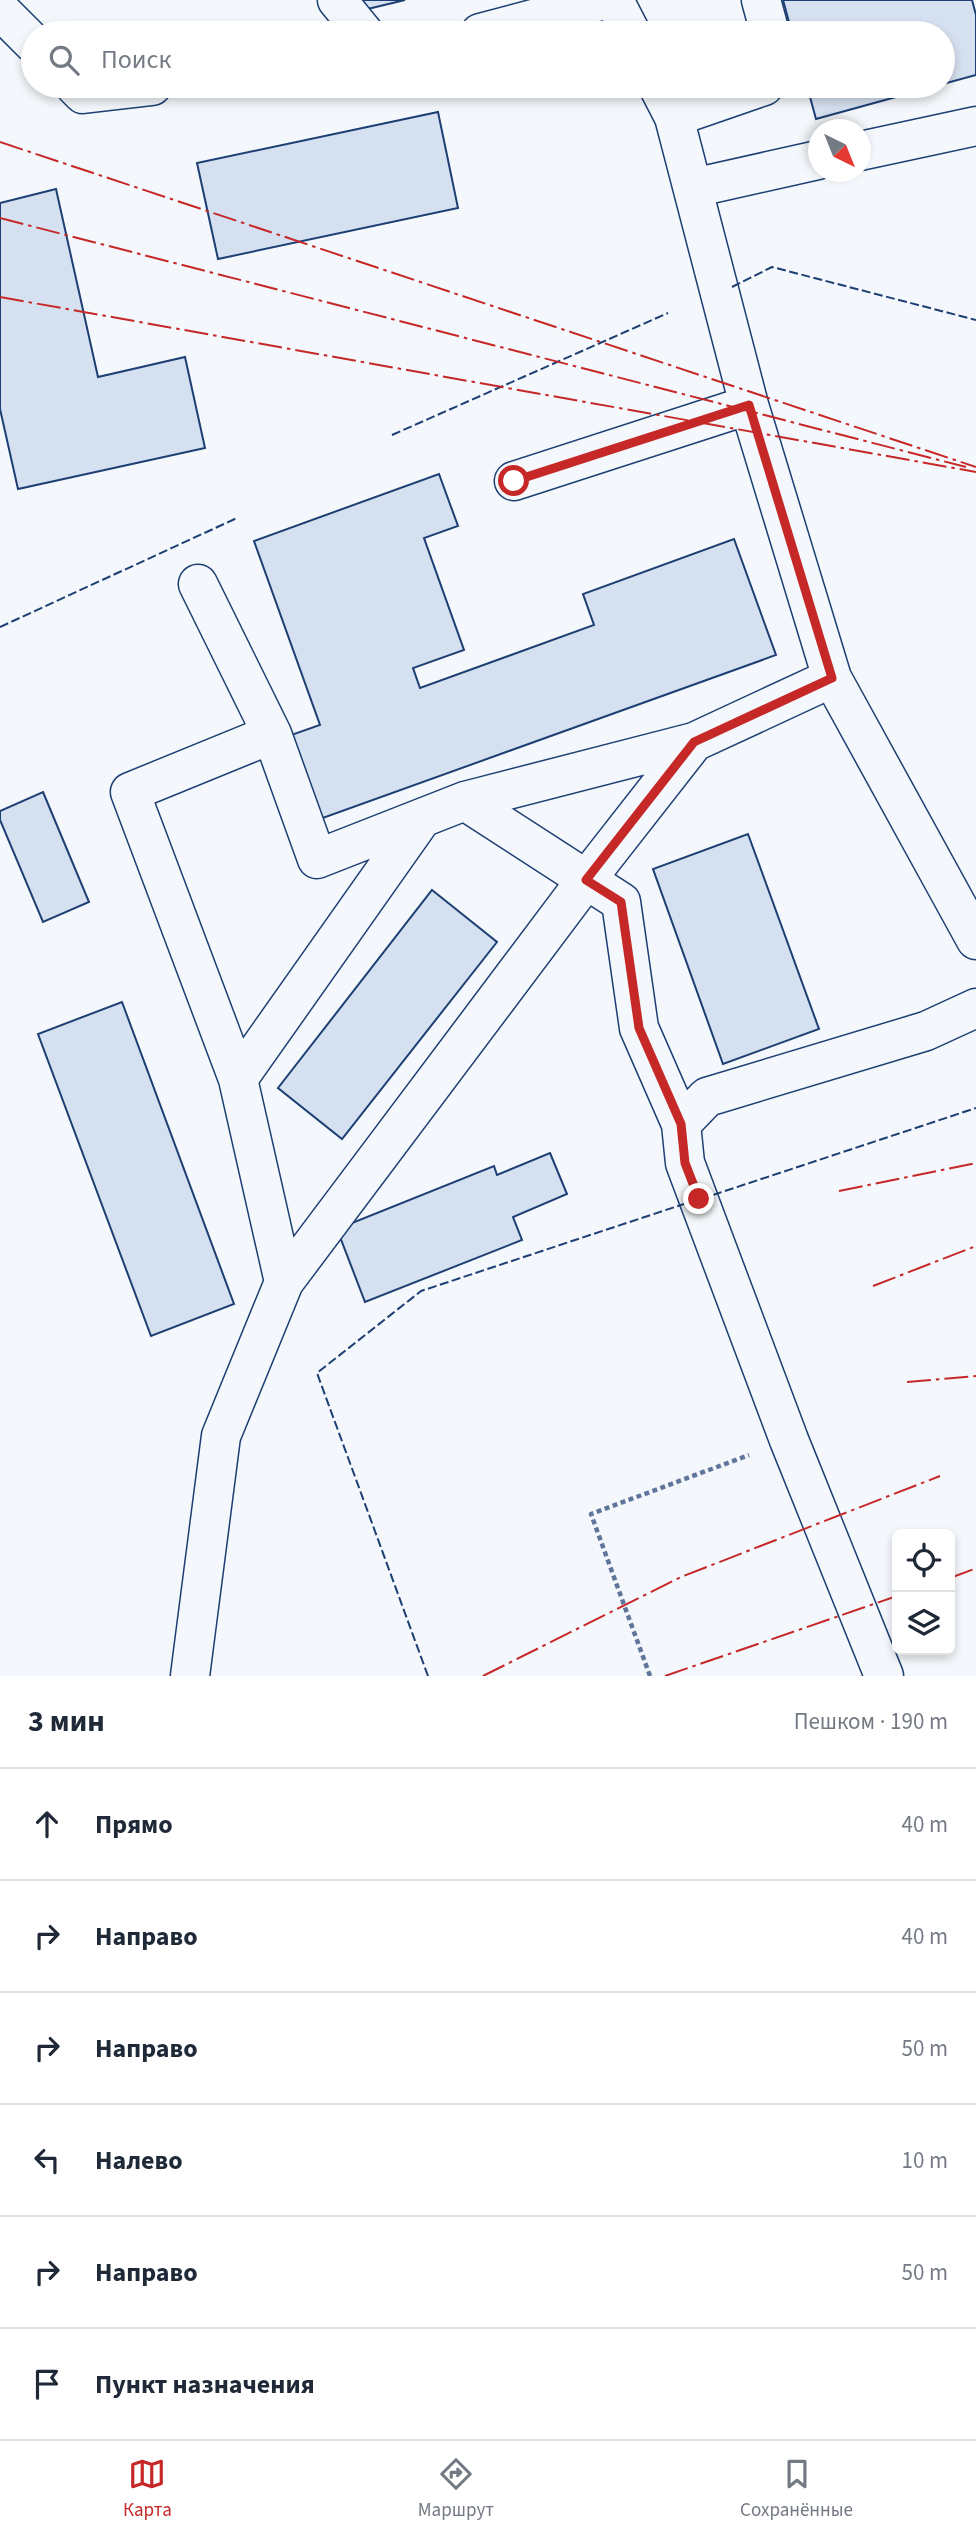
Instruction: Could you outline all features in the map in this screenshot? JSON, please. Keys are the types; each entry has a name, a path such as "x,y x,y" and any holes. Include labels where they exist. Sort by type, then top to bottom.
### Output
{"lane":[{"path":"337,0 354,21"},
{"path":"525,21 605,0"},
{"path":"614,0 625,21"},
{"path":"761,0 767,21"},
{"path":"0,10 21,31"},
{"path":"690,98 666,102 694,188 749,405 832,678 976,940"},
{"path":"871,149 976,126"},
{"path":"694,188 808,162"},
{"path":"514,481 749,405"},
{"path":"198,584 272,733 317,859 466,801 694,742 832,678"},
{"path":"272,733 130,792 238,1079 284,1282"},
{"path":"190,1676 222,1436 284,1282 586,880 694,742"},
{"path":"466,801 621,902 639,1028 681,1124 685,1163 789,1440 884,1676"},
{"path":"238,1079 422,818"},
{"path":"681,1124 707,1097 926,1031 976,1008"}],"path":[{"path":"650,1676 591,1514 789,1440"}],"building":[{"path":"348,0 405,0 351,13"},
{"path":"783,0 972,0 976,15 976,75 955,81 955,21 789,21"},
{"path":"810,98 892,98 816,119"},
{"path":"438,112 458,208 218,259 197,163"},
{"path":"56,189 98,377 185,357 205,448 18,489 0,409 0,203"},
{"path":"439,474 458,526 424,538 464,650 413,668 420,688 594,625 583,594 734,539 776,655 320,819 291,735 320,725 254,541"},
{"path":"43,792 89,902 43,922 0,820 0,811"},
{"path":"748,834 819,1029 723,1064 653,869"},
{"path":"432,890 497,942 342,1139 278,1088"},
{"path":"122,1002 234,1304 151,1336 38,1034"},
{"path":"550,1153 567,1194 513,1217 522,1240 365,1302 337,1229 494,1166 497,1175"}],"fence":[{"path":"732,287 772,267 976,320"},
{"path":"392,435 668,313"},
{"path":"0,627 237,518"},
{"path":"713,1195 976,1108"},
{"path":"428,1676 317,1373 421,1291 687,1203"}],"power":[{"path":"0,142 976,467"},
{"path":"0,218 966,467"},
{"path":"0,297 976,472"},
{"path":"839,1191 976,1163"},
{"path":"873,1286 976,1246"},
{"path":"907,1382 976,1376"},
{"path":"483,1676 681,1577 940,1476"},
{"path":"955,1576 974,1569"},
{"path":"665,1676 892,1598"}],"route":[{"path":"514,481 749,405 832,678 694,742 586,880 621,902 639,1028 681,1124 685,1163 699,1199"}]}
